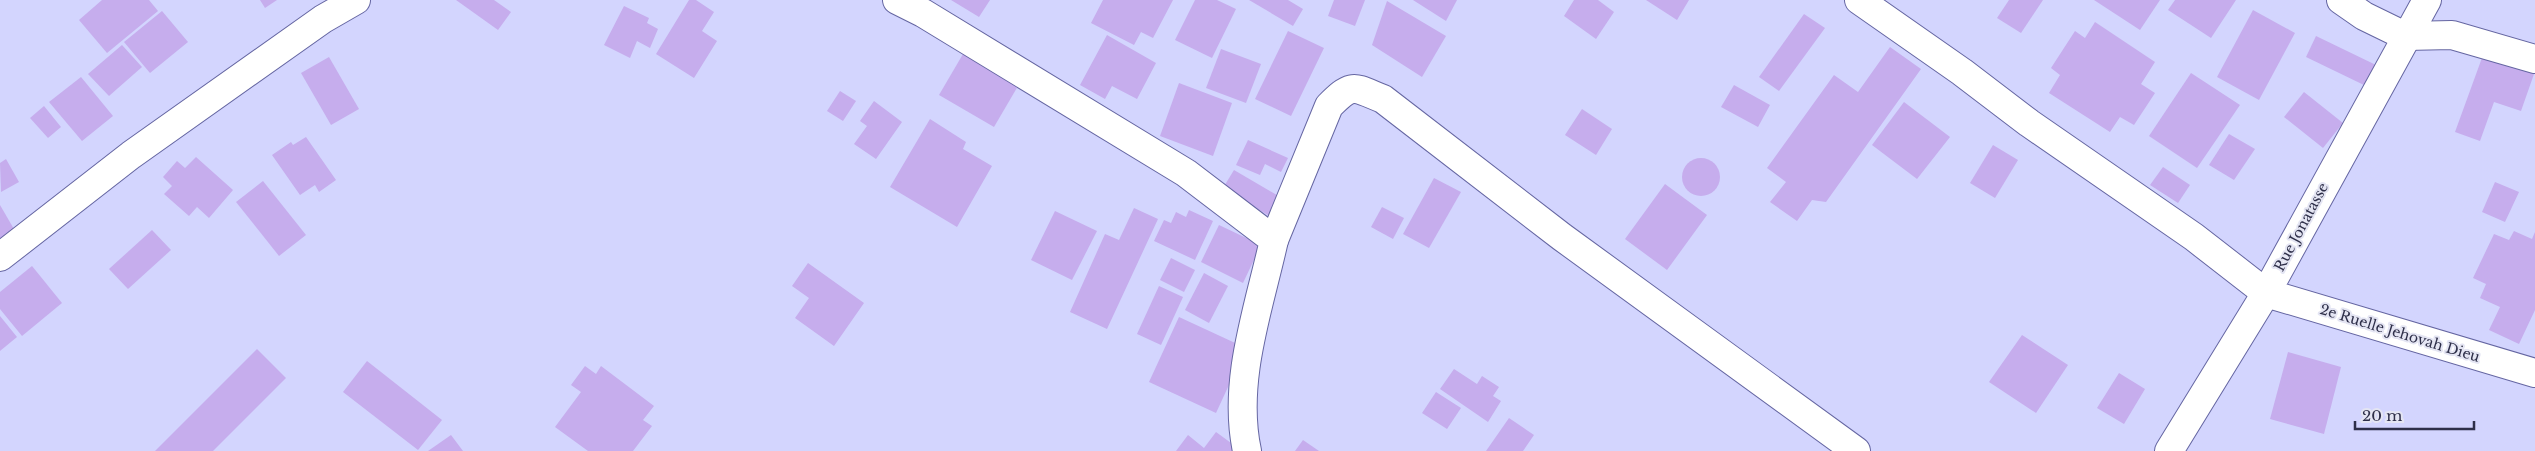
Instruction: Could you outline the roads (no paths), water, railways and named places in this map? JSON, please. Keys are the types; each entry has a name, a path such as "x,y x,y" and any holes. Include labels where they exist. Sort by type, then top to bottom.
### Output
{"street":[{"path":"0,257 131,155 323,19 356,0"},
{"path":"897,0 923,13 1186,173 1274,240"},
{"path":"1859,0 1962,72 2029,123 2194,238 2266,293"},
{"path":"2341,0 2364,16 2406,36 2452,35 2535,59"},
{"name":"Rue Jonatasse","path":"2169,451 2266,293 2427,0"},
{"path":"1247,451 1242,426 1242,384 1274,240 1329,106 1344,91 1354,88 1383,99 1562,237 1856,451"},
{"name":"2e Ruelle Jehovah Dieu","path":"2266,293 2535,373"}]}
